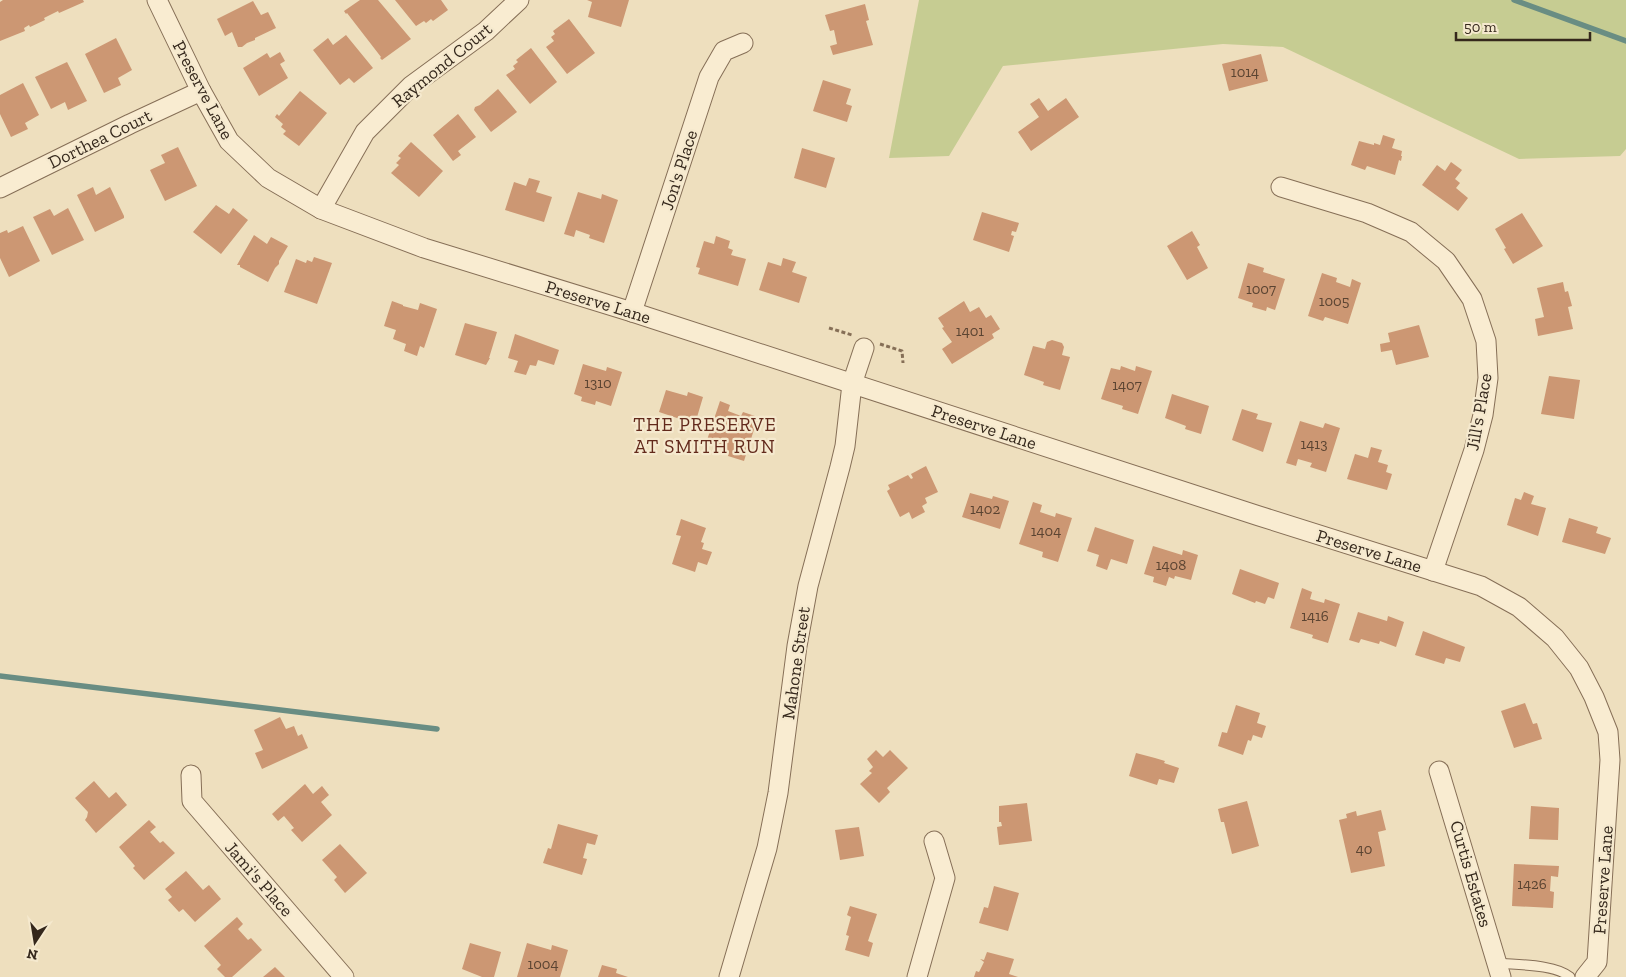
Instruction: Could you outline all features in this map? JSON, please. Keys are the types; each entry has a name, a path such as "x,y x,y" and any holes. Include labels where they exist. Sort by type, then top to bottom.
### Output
{"street":[{"name":"Preserve Lane","path":"157,0 201,91 229,141 268,178 322,209 424,248 632,312 1250,514 1481,586 1519,607 1555,638 1579,668 1608,732 1610,760 1597,962 1586,977"},
{"name":"Raymond Court","path":"322,209 365,132 411,86 486,31 519,0"},
{"name":"Jon's Place","path":"632,312 709,77 724,51 744,43"},
{"name":"Dorthea Court","path":"0,188 201,91"},
{"name":"Jill's Place","path":"1281,187 1367,214 1411,232 1446,261 1472,299 1486,341 1488,378 1483,416 1474,450 1433,571"},
{"name":"Mahone Street","path":"729,977 755,891 776,802 797,646 810,578 844,453 852,384 864,348"},
{"name":"Curtis Estates","path":"1439,771 1499,970"},
{"name":"Jami's Place","path":"191,774 192,801 344,977"},
{"path":"916,977 945,878 934,841"}],"lane":[{"path":"1499,970 1535,966 1564,972 1570,977"}],"green space":[{"path":"919,0 1626,0 1626,149 1620,156 1519,159 1283,47 1223,44 1003,66 949,156 889,158"}],"building":[{"path":"3,0 83,0 84,2 59,13 58,11 44,18 45,20 24,28 25,31 0,41 0,2"},
{"path":"360,0 378,0 411,39 382,60 344,11"},
{"path":"395,0 441,0 448,10 433,21 431,19 426,23 424,21 416,26"},
{"path":"587,0 629,0 621,27 588,17 592,2"},
{"path":"253,1 261,15 268,12 276,28 255,38 255,40 242,47 238,47 232,32 225,36 217,19"},
{"path":"865,4 869,20 866,21 873,45 833,55 830,46 837,44 834,30 830,31 825,15"},
{"path":"569,19 595,53 567,74 546,47 554,41 551,37 555,34 553,31"},
{"path":"346,35 373,68 354,83 349,78 340,85 313,50 328,38 333,45"},
{"path":"116,38 132,70 118,78 121,85 104,93 85,54"},
{"path":"531,48 557,82 530,104 506,75 515,69 513,66 518,62 516,60"},
{"path":"280,52 285,61 280,64 288,78 259,96 243,68 267,53 270,58"},
{"path":"1261,54 1268,81 1229,91 1222,64"},
{"path":"67,62 87,101 68,110 65,102 51,109 35,77"},
{"path":"823,80 851,89 846,104 852,106 847,122 813,111"},
{"path":"23,83 39,115 25,123 28,129 11,137 0,114 0,95"},
{"path":"498,89 517,112 491,132 474,110 475,107 480,105"},
{"path":"300,91 327,113 299,146 283,134 286,131 281,127 283,124 275,117 277,114 279,116"},
{"path":"1039,98 1048,111 1066,98 1079,117 1031,151 1018,132 1039,117 1030,104"},
{"path":"458,114 476,137 458,151 461,155 453,161 433,135"},
{"path":"1383,135 1395,139 1392,148 1402,151 1401,161 1399,160 1395,175 1367,166 1365,170 1351,165 1359,141 1380,145"},
{"path":"411,142 443,171 419,197 391,173 399,165 396,163 401,158 398,156"},
{"path":"178,147 197,186 165,201 150,170 165,163 161,155"},
{"path":"802,148 835,158 826,188 794,178"},
{"path":"1451,162 1462,170 1455,179 1460,183 1456,188 1468,198 1458,211 1422,185 1437,165 1445,171"},
{"path":"529,178 540,181 536,192 552,197 544,222 505,210 514,182 526,186"},
{"path":"93,187 96,195 110,187 124,216 124,218 95,232 77,195"},
{"path":"578,192 601,199 602,194 618,200 604,243 589,238 590,235 576,230 574,237 564,234"},
{"path":"216,205 229,214 233,208 248,220 221,254 193,232"},
{"path":"68,208 84,240 52,255 33,217 50,209 54,216"},
{"path":"982,212 1019,223 1016,232 1012,231 1011,235 1014,236 1009,252 973,240"},
{"path":"1522,213 1543,246 1513,264 1495,229"},
{"path":"23,226 40,261 9,277 0,258 0,233 7,230 8,233"},
{"path":"1192,231 1200,245 1197,247 1208,268 1187,280 1167,246"},
{"path":"254,235 267,244 271,237 288,246 268,282 237,265"},
{"path":"716,236 730,241 728,248 733,250 731,255 746,259 738,286 698,274 700,268 696,267 704,241 714,244"},
{"path":"314,257 332,263 317,304 284,292 296,259 306,263 307,260 312,262"},
{"path":"783,258 796,262 792,272 807,277 799,303 759,290 768,262 781,266"},
{"path":"1248,263 1264,268 1263,272 1285,279 1275,310 1267,307 1266,311 1252,307 1253,303 1238,298"},
{"path":"1322,273 1337,278 1336,282 1350,287 1352,279 1361,283 1348,324 1325,317 1323,321 1308,316"},
{"path":"1563,282 1565,292 1568,291 1572,306 1568,307 1573,329 1538,336 1535,319 1544,317 1537,288"},
{"path":"392,301 418,310 420,303 437,309 424,348 420,346 417,356 404,351 406,344 393,339 396,330 384,326"},
{"path":"964,301 970,312 979,307 986,318 991,315 1000,329 992,334 994,338 952,364 942,349 952,342 942,328 944,327 938,318"},
{"path":"465,323 497,332 490,358 486,365 455,355"},
{"path":"1419,325 1429,357 1396,365 1392,350 1381,352 1380,344 1390,342 1388,333"},
{"path":"515,334 559,350 554,365 538,360 536,366 530,365 526,375 514,372 518,361 508,358"},
{"path":"1052,340 1062,343 1064,347 1062,355 1070,357 1060,390 1043,385 1044,382 1024,375 1033,346 1045,349 1047,342"},
{"path":"583,364 606,371 607,367 622,372 611,406 596,401 595,405 581,401 582,397 574,394"},
{"path":"1121,366 1135,371 1136,366 1152,371 1138,414 1122,409 1123,406 1101,399 1111,368 1120,370"},
{"path":"1549,376 1580,380 1574,419 1541,414"},
{"path":"666,390 687,396 688,392 703,397 695,424 659,412"},
{"path":"1172,394 1209,406 1201,434 1185,429 1186,426 1165,418"},
{"path":"720,401 730,405 728,411 741,416 743,412 758,417 744,461 728,456 729,451 706,443"},
{"path":"1242,409 1258,414 1256,419 1272,423 1263,452 1232,440"},
{"path":"1300,421 1323,428 1325,423 1340,428 1326,472 1310,467 1312,463 1298,459 1296,466 1286,463"},
{"path":"1371,447 1382,450 1378,462 1388,465 1386,472 1392,474 1387,490 1347,479 1355,454 1368,458"},
{"path":"926,466 938,492 925,498 927,503 922,506 925,512 912,519 909,512 900,517 887,491 890,489 888,485 908,475 911,479 913,478 911,474"},
{"path":"1524,492 1534,496 1531,504 1546,508 1538,536 1507,525 1515,498 1521,500"},
{"path":"970,493 992,499 993,496 1009,501 1000,529 962,517"},
{"path":"1033,502 1042,505 1040,512 1055,517 1056,513 1072,518 1058,562 1042,557 1043,552 1019,544"},
{"path":"1569,518 1598,527 1596,533 1611,538 1605,554 1562,542"},
{"path":"681,519 706,528 701,542 704,543 702,549 712,552 707,565 698,562 695,572 672,564 681,536 676,535"},
{"path":"1095,527 1134,540 1127,564 1111,559 1107,570 1096,566 1099,555 1087,551"},
{"path":"1153,546 1182,555 1183,550 1198,555 1191,580 1175,576 1174,579 1169,577 1166,586 1153,582 1154,577 1144,574"},
{"path":"1240,569 1279,583 1274,599 1268,597 1265,604 1256,601 1255,603 1232,594"},
{"path":"1302,588 1312,592 1310,599 1324,603 1325,599 1340,604 1328,643 1312,638 1313,635 1290,628"},
{"path":"1358,612 1387,621 1388,616 1404,622 1396,647 1380,641 1379,644 1361,639 1359,643 1349,640"},
{"path":"1423,631 1465,647 1460,662 1446,658 1444,664 1415,655"},
{"path":"1525,703 1533,724 1537,723 1542,739 1514,748 1501,711"},
{"path":"1236,705 1260,713 1257,723 1266,726 1262,738 1253,735 1251,741 1248,740 1243,755 1218,746 1222,732 1227,733"},
{"path":"280,717 286,729 294,726 298,736 302,734 308,748 262,769 255,753 263,750 254,730"},
{"path":"876,750 883,757 890,750 908,768 887,788 890,792 879,803 860,784 872,773 869,771 873,767 867,759"},
{"path":"1136,753 1165,761 1164,763 1179,768 1174,783 1159,779 1157,785 1129,776"},
{"path":"94,781 109,798 116,792 127,805 96,833 85,820 88,812 75,798"},
{"path":"305,784 313,794 322,786 329,795 321,802 332,815 302,842 291,830 294,828 284,816 278,821 272,814"},
{"path":"1247,801 1259,846 1232,854 1224,822 1221,822 1218,809"},
{"path":"1027,803 1032,841 999,845 997,827 1002,826 1001,822 999,822 999,806"},
{"path":"1531,806 1559,808 1558,840 1529,839"},
{"path":"1381,810 1386,830 1378,832 1385,866 1351,873 1339,820 1347,818 1346,814 1356,811 1357,816"},
{"path":"149,820 156,827 150,832 160,843 163,841 175,853 144,880 133,868 135,866 119,847"},
{"path":"558,824 598,835 595,845 587,843 583,858 587,859 582,875 543,863 548,848 551,849"},
{"path":"859,827 864,856 840,860 835,830"},
{"path":"340,844 367,873 345,893 334,880 337,877 322,860"},
{"path":"1514,864 1559,866 1558,877 1551,876 1550,891 1554,892 1553,908 1512,906"},
{"path":"186,871 203,890 209,885 221,899 195,922 183,909 179,912 168,900 172,897 165,889"},
{"path":"994,886 1019,893 1008,931 979,923 984,907 988,908"},
{"path":"850,906 877,914 868,941 873,943 869,957 845,950 849,936 846,935 851,917 847,915"},
{"path":"237,917 243,924 238,929 248,940 251,938 262,950 232,977 225,977 217,969 221,965 204,946"},
{"path":"470,943 501,952 494,977 482,977 462,969"},
{"path":"527,943 551,950 552,945 568,950 560,977 517,977"},
{"path":"987,952 1014,959 1009,974 1018,977 974,977 976,971 979,972 984,962 980,959 984,960"},
{"path":"602,965 617,969 616,973 628,977 598,977"},
{"path":"275,967 285,977 263,977"}],"waterway":[{"path":"1514,0 1626,41"},
{"path":"0,676 437,729"}],"district":[{"name":"THE PRESERVE AT SMITH RUN","path":"705,435"}]}
